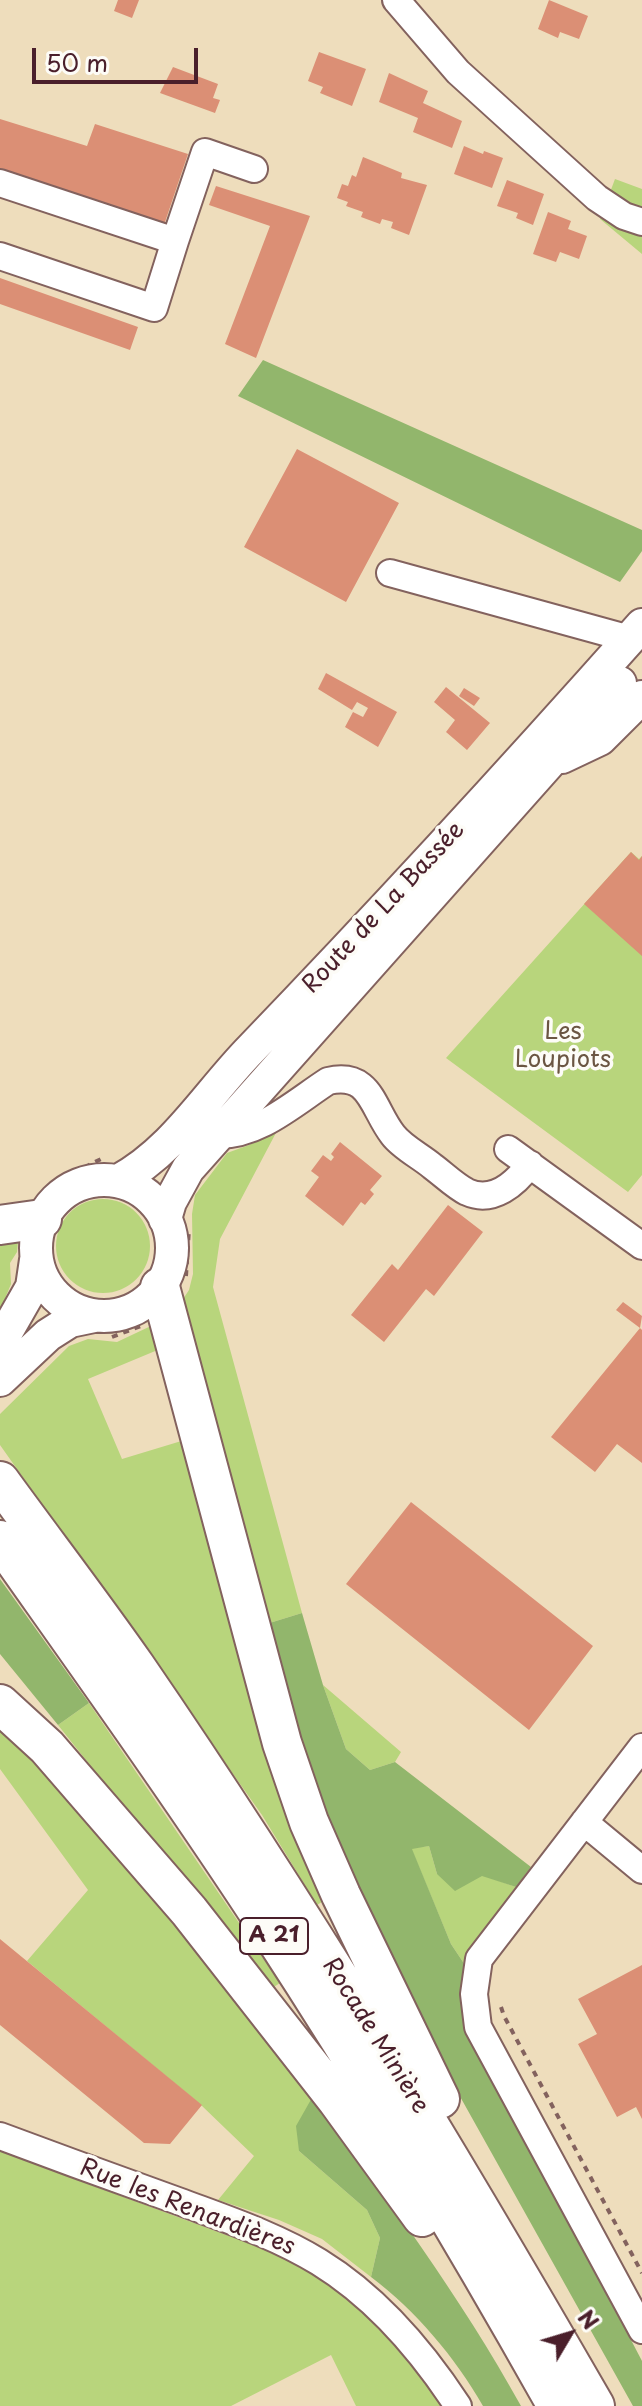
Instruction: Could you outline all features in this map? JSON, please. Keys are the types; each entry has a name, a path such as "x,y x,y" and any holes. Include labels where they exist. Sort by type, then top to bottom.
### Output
{"highway":[{"path":"0,1225 42,1219"},
{"path":"172,1284 282,1743 309,1822 341,1895 483,2187 478,2204"},
{"name":"Rocade Minière","path":"0,1481 134,1665 263,1858 421,2108 595,2406"},
{"name":"Rocade Minière","path":"0,1540 125,1716 269,1928 400,2138 557,2406"},
{"path":"0,1704 47,1747 189,1911 524,2347"}],"main road":[{"name":"Route de La Bassée","path":"177,1222 170,1202 188,1169 549,763 638,641"},
{"name":"Route de La Bassée","path":"118,1181 138,1170 173,1140 238,1062 638,641"},
{"path":"549,763 600,739 642,697"},
{"path":"95,1180 118,1181 146,1195 177,1222 170,1232 172,1284 131,1311 70,1321 4,1364 32,1287 35,1248 42,1219 55,1200 73,1187 95,1180"},
{"path":"36,1260 42,1278 64,1304 94,1316"}],"street":[{"path":"396,0 458,72 597,198 624,216 642,222"},
{"path":"0,256 154,308 205,152 254,169"},
{"path":"0,183 175,241"},
{"path":"390,573 638,641"},
{"path":"218,1135 235,1135 252,1130 328,1081 340,1078 352,1080 369,1092 394,1136 468,1193 486,1195 502,1191 518,1180 519,1156 642,1246"},
{"path":"642,1747 479,1959 474,1994 478,2027 642,2330"},
{"path":"584,1822 642,1870"},
{"name":"Rue les Renardières","path":"0,2136 273,2236 321,2263 370,2301 403,2335 435,2371 458,2406"}],"path":[{"path":"172,1284 188,1269 177,1222"},
{"path":"500,2002 504,2016 642,2273"}],"green space":[{"path":"615,179 642,189 642,254 600,219"},
{"path":"263,360 642,530 642,551 620,582 238,396"},
{"name":"Les Loupiots","path":"631,852 639,859 642,856 642,1175 628,1192 446,1058"},
{"path":"278,1129 220,1239 213,1287 302,1613 263,1625 179,1305 189,1290 193,1274 192,1214 195,1195 227,1153"},
{"path":"103,1199 121,1203 136,1213 146,1228 150,1246 146,1264 136,1279 121,1289 103,1293 85,1289 70,1279 60,1264 56,1246 60,1228 70,1213 85,1203"},
{"path":"19,1229 17,1252 10,1263 11,1284 0,1311 0,1234"},
{"path":"153,1325 160,1349 88,1379 122,1459 188,1439 325,1900 317,1905 262,1815 0,1445 0,1414 69,1346 88,1339 117,1342"},
{"path":"0,1579 89,1703 58,1725 0,1654"},
{"path":"302,1613 346,1749 370,1770 395,1762 531,1867 516,1887 482,1876 455,1891 437,1874 429,1846 412,1849 451,1944 465,1965 460,1992 464,2021 642,2361 642,2406 633,2406 358,1914 319,1814 263,1625"},
{"path":"323,1685 401,1752 395,1762 370,1770 346,1749"},
{"path":"89,1703 280,1983 269,1990 58,1725"},
{"path":"0,1723 12,1732 235,1995 313,2096 299,2151 367,2210 380,2238 371,2277 322,2239 279,2220 218,2200 254,2156 201,2105 27,1961 88,1890 0,1769"},
{"path":"429,1846 437,1874 482,1875 516,1887 475,1943 465,1965 451,1944 411,1848"},
{"path":"313,2096 448,2287 521,2406 483,2406 433,2336 404,2305 371,2277 380,2238 367,2210 299,2151 296,2126"},
{"path":"0,2151 291,2259 337,2287 385,2333 441,2406 356,2406 331,2355 231,2406 0,2406"}],"building":[{"path":"118,0 139,0 132,18 114,11"},
{"path":"549,0 588,16 579,39 560,32 558,38 538,29"},
{"path":"319,52 366,69 352,106 320,93 323,87 308,81"},
{"path":"173,67 218,84 213,98 220,100 215,113 160,93"},
{"path":"389,73 428,91 423,103 462,121 452,148 413,132 418,118 379,102"},
{"path":"0,119 87,146 95,124 188,154 163,228 0,174"},
{"path":"464,146 503,158 492,188 454,174"},
{"path":"363,157 402,173 401,178 427,185 409,235 391,228 393,222 382,219 380,224 361,217 363,212 346,206 348,202 337,198 342,184 348,186 352,175 356,177"},
{"path":"507,180 544,194 533,225 516,218 518,213 497,206"},
{"path":"216,186 310,216 256,358 225,344 270,226 209,205"},
{"path":"548,212 571,221 568,229 587,236 579,259 560,252 556,262 533,254"},
{"path":"0,278 138,327 130,350 0,304"},
{"path":"297,449 399,503 346,602 244,547"},
{"path":"326,673 397,712 378,747 345,727 353,712 363,717 368,708 357,702 352,710 318,689"},
{"path":"446,687 490,723 467,750 446,732 455,720 434,702"},
{"path":"464,688 480,698 474,706 459,696"},
{"path":"631,852 639,860 642,856 642,956 584,904"},
{"path":"340,1142 382,1176 370,1190 374,1194 365,1205 361,1202 343,1226 305,1196 319,1177 311,1171 323,1155 331,1161 334,1157 331,1154"},
{"path":"448,1205 483,1232 434,1296 426,1289 384,1342 351,1315 392,1264 398,1270"},
{"path":"623,1302 642,1316 640,1328 616,1310"},
{"path":"640,1328 642,1463 617,1444 595,1472 551,1437"},
{"path":"411,1502 593,1646 529,1730 346,1584"},
{"path":"0,1939 202,2105 170,2144 144,2143 0,2025"},
{"path":"642,1965 642,2119 636,2107 617,2117 578,2044 597,2034 578,1999"}]}
